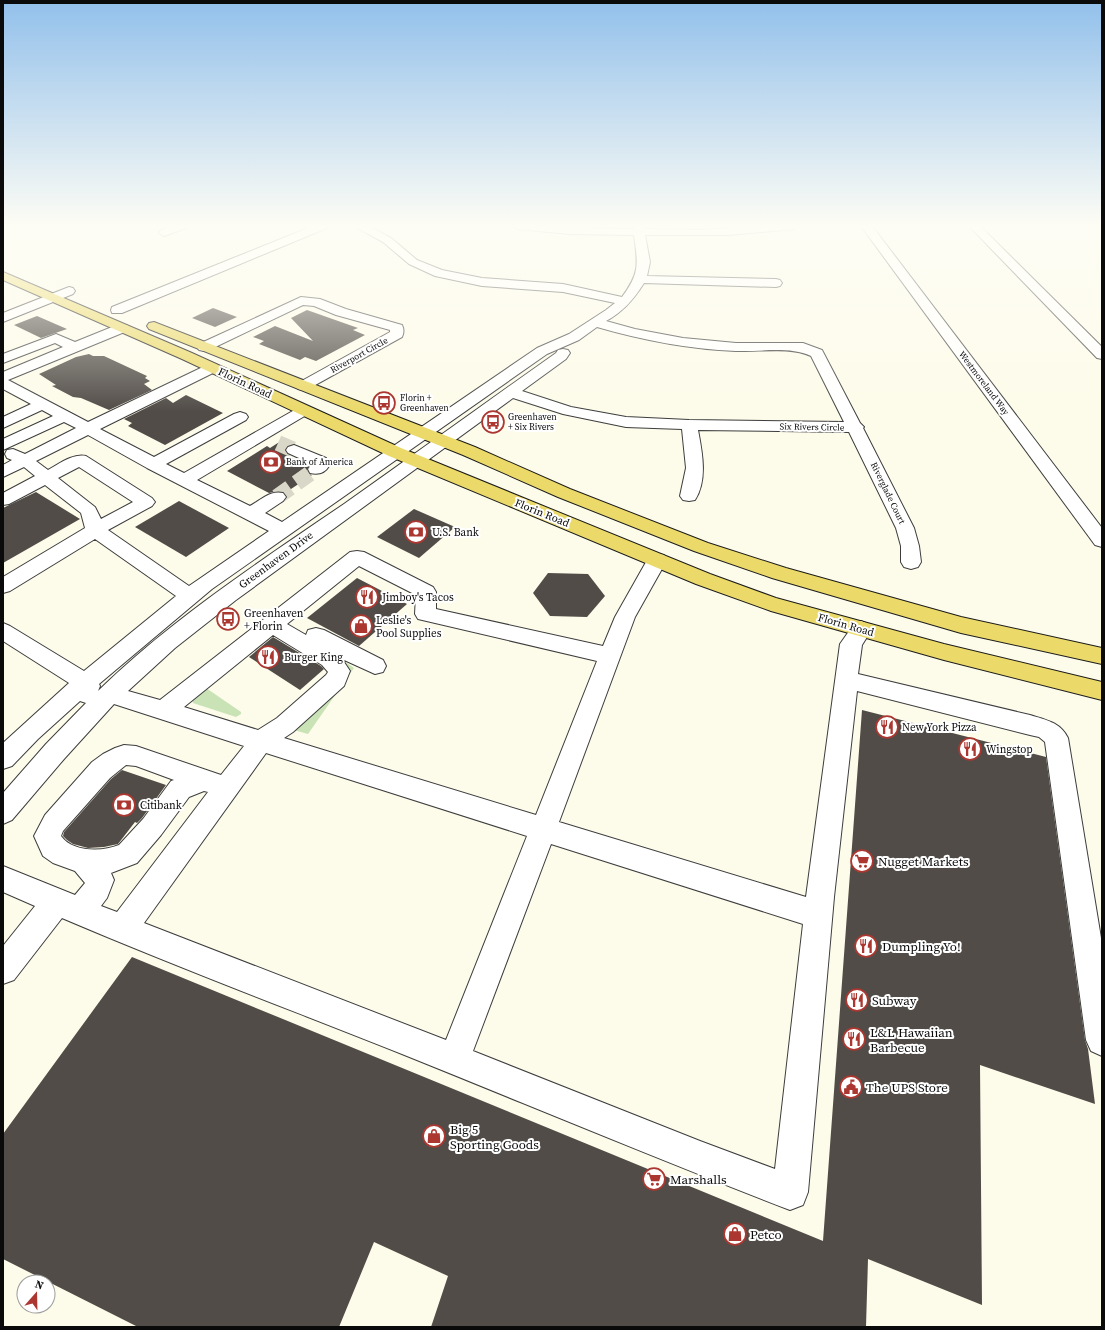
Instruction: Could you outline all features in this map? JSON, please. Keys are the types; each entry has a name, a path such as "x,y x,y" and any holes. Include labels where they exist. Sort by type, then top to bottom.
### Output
{"main road":[{"name":"Florin Road","path":"44,288 54,291 122,328 395,452 703,579 771,604 944,652 1102,691"},
{"path":"69,291 83,296"},
{"name":"Florin Road","path":"103,305 204,347 443,440 631,520 701,547 779,573 962,625 1102,656"}],"street":[{"path":"117,310 171,288"},
{"path":"563,288 625,301"},
{"name":"Greenhaven Drive","path":"3,760 25,735 85,682 157,621 190,596 542,351 574,337 594,322 611,313 625,301 634,288"},
{"name":"Westmoreland Way","path":"913,288 1102,541"},
{"path":"1036,288 1102,355"},
{"path":"3,318 54,291 69,291"},
{"name":"Riverport Circle","path":"204,347 301,302 316,302 341,312 397,328 396,334 303,386"},
{"name":"Six Rivers Circle","path":"510,392 568,411 594,417 654,424 856,428 817,353 803,347 736,347 683,342 633,333 594,322"},
{"path":"3,377 122,328"},
{"name":"Greenhaven Drive","path":"3,812 60,746 110,694 180,632 226,596 561,356 574,337"},
{"path":"3,359 56,338 76,348"},
{"path":"3,472 87,428 212,368"},
{"path":"3,383 153,464 283,530"},
{"path":"3,401 21,392"},
{"path":"3,423 43,404"},
{"path":"184,480 303,411"},
{"path":"3,445 65,416"},
{"path":"153,464 240,417"},
{"path":"689,425 696,466 689,496"},
{"name":"Riverglade Court","path":"856,428 905,528 910,546 911,562"},
{"path":"261,435 278,443"},
{"path":"3,448 25,460 89,511 95,530 190,596"},
{"path":"294,450 320,462 322,466 316,469"},
{"path":"3,500 80,460 146,502 95,530 3,586"},
{"path":"251,514 277,496"},
{"path":"164,710 356,557 426,592 425,614 609,656"},
{"path":"454,1059 609,656 625,617 657,560"},
{"path":"221,573 192,604 112,673 107,685 110,694 818,915"},
{"path":"276,621 375,666"},
{"path":"122,930 216,784 262,741 285,725 333,683 339,671 330,659 276,621"},
{"path":"3,878 122,930 454,1059 700,1158 790,1192 818,915 846,680 851,644 861,629"},
{"path":"3,631 85,682 89,686 84,700 3,790"},
{"path":"846,680 1030,725 1047,730 1056,738 1102,1040"},
{"path":"124,755 136,756 216,784 180,789 152,827 128,854 113,860 84,862 62,854 52,847 47,836 54,824 101,770 112,761 124,755"},
{"path":"3,969 69,907 98,889 100,880 84,862"}],"green space":[{"path":"337,656 354,668 308,734 294,730 306,713"},
{"path":"206,688 241,712 241,714 236,717 193,703 192,699"}],"building":[{"path":"213,308 237,317 215,327 192,318"},
{"path":"307,310 358,328 353,330 365,335 316,361 305,357 300,360 259,344 264,341 253,337 275,326 313,341 291,318"},
{"path":"37,316 67,329 41,338 14,325"},
{"path":"89,354 93,356 104,356 147,376 145,378 150,381 144,384 152,390 109,410 81,398 73,397 52,386 56,385 39,374 76,357"},
{"path":"186,395 223,413 165,445 128,426 132,423 124,419 166,398 173,403"},
{"name":"Bank of America","path":"284,439 293,444 285,449 286,455 309,466 307,470 309,474 312,475 285,493 278,491 269,493 227,471 267,446 270,448"},
{"path":"36,492 80,519 3,563 3,508"},
{"path":"179,501 229,528 186,557 135,527"},
{"name":"U.S. Bank","path":"414,509 455,527 419,558 377,537"},
{"path":"548,573 588,574 605,596 587,617 550,616 533,593"},
{"path":"357,578 407,604 359,646 307,618"},
{"path":"273,637 324,669 300,690 249,657"},
{"path":"862,710 1046,757 1095,1104 980,1065 982,1305 868,1259 866,1327 431,1327 448,1276 374,1242 339,1327 138,1327 56,1286 56,1274 33,1274 3,1259 3,1134 132,957 823,1241"},
{"name":"Citibank","path":"122,770 166,785 142,818 137,823 135,822 118,844 88,848 73,844 67,840 63,836 64,832 111,779"}],"tunnel":[{"path":"278,443 294,450"},
{"path":"277,497 316,469"}],"place":[{"name":"Florin + Greenhaven","path":"384,403"},
{"name":"Greenhaven + Six Rivers","path":"493,422"},
{"name":"Bank of America","path":"271,462"},
{"name":"U.S. Bank","path":"416,532"},
{"name":"Jimboy's Tacos","path":"367,597"},
{"name":"Greenhaven + Florin","path":"228,619"},
{"name":"Leslie's Pool Supplies","path":"361,626"},
{"name":"Burger King","path":"268,657"},
{"name":"New York Pizza","path":"887,727"},
{"name":"Wingstop","path":"970,749"},
{"name":"Citibank","path":"124,805"},
{"name":"Nugget Markets","path":"862,861"},
{"name":"Dumpling Yo!","path":"866,946"},
{"name":"Subway","path":"857,1000"},
{"name":"L&L Hawaiian Barbecue","path":"854,1039"},
{"name":"The UPS Store","path":"851,1087"},
{"name":"Big 5 Sporting Goods","path":"434,1136"},
{"name":"Marshalls","path":"654,1179"},
{"name":"Petco","path":"735,1234"}]}
